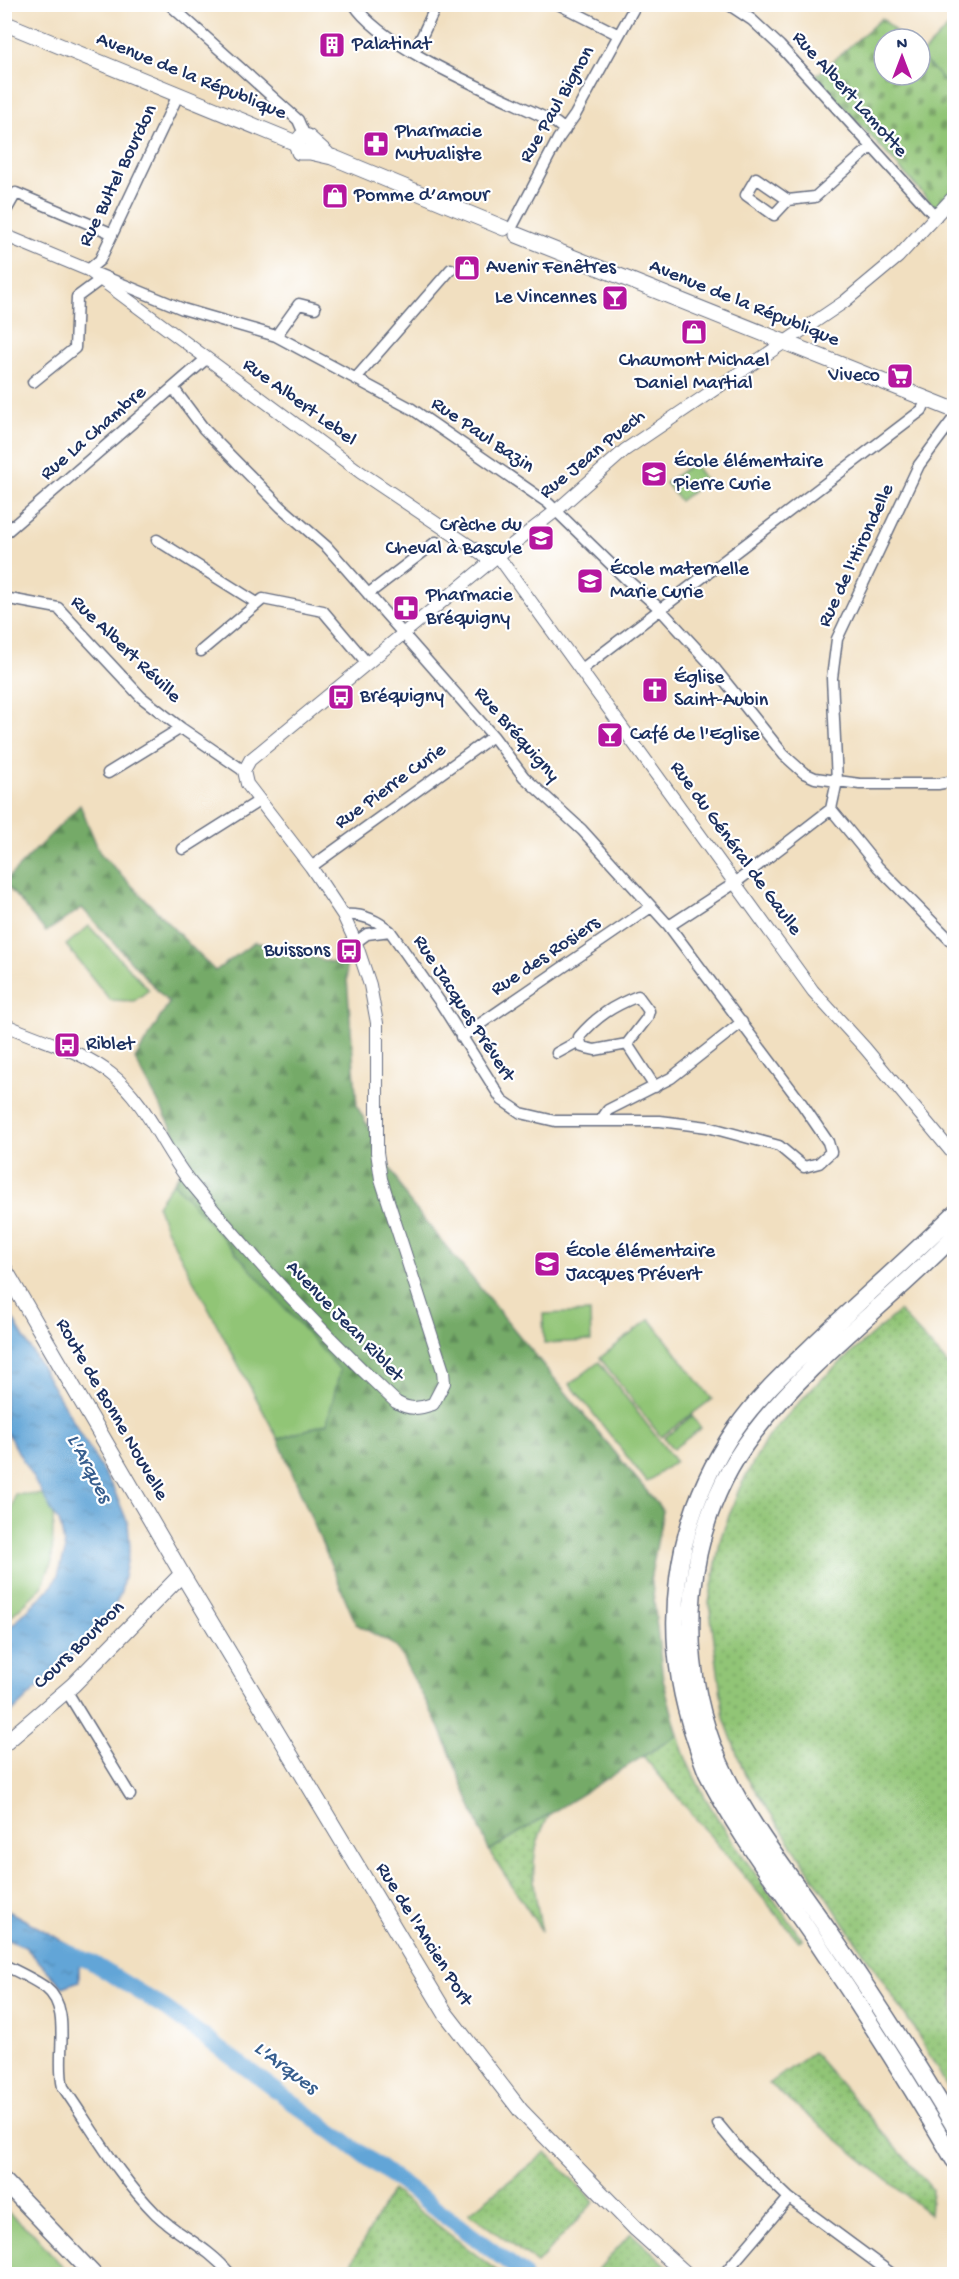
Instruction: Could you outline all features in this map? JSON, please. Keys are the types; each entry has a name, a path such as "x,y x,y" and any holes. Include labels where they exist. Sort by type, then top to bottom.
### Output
{"main road":[{"name":"Avenue de la République","path":"4,23 306,143 332,158 954,410"},
{"path":"954,1214 765,1391 736,1428 711,1468 693,1509 680,1555 674,1603 676,1657 684,1707 706,1772 750,1848 894,2058 954,2160"},
{"path":"954,1236 778,1404 751,1437 727,1476 709,1516 697,1559 691,1614 692,1656 699,1702 721,1764 765,1840 909,2049 954,2126"},
{"name":"Route de Bonne Nouvelle","path":"4,1268 182,1574"},
{"name":"Cours Bourbon","path":"4,1744 66,1690 182,1574"},
{"name":"Rue de l'Ancien Port","path":"182,1574 446,2014 522,2111 636,2229 686,2274"},
{"path":"4,2174 93,2274"},
{"path":"4,2181 39,2215"}],"street":[{"path":"169,4 298,120 306,143"},
{"path":"354,4 376,31 414,53 565,129"},
{"path":"414,53 437,4"},
{"path":"558,4 619,35"},
{"name":"Rue Paul Bignon","path":"511,229 636,4"},
{"name":"Rue Albert Lamotte","path":"729,4 752,20 780,46 936,218"},
{"name":"Rue Bultel Bourdon","path":"88,270 100,260 178,94"},
{"path":"788,200 756,178 746,195 774,215 788,200 815,197 871,147"},
{"path":"4,214 16,193 111,233"},
{"name":"Rue Jean Puech","path":"244,771 250,760 403,633 426,618 494,559 557,510 625,450 844,302 898,257 954,196"},
{"name":"Rue Albert Lebel","path":"4,235 88,270 360,472 482,554 494,559"},
{"path":"356,378 452,269"},
{"name":"Rue Paul Bazin","path":"88,270 183,309 276,336 412,409 557,510 620,574 659,608 716,670 784,755 804,773 815,778 837,781 899,785 938,784 954,781"},
{"path":"33,382 75,348 77,297 100,280"},
{"path":"276,336 299,304 315,308"},
{"name":"Rue La Chambre","path":"4,534 206,359"},
{"name":"Rue Bréquigny","path":"174,389 204,429 281,507 327,547 493,736 524,777 582,830 669,926 815,1123 828,1142 831,1152"},
{"path":"582,669 659,608 922,410 926,400"},
{"name":"Rue de l'Hirondelle","path":"831,809 837,781 832,689 837,639 920,465 954,418"},
{"path":"157,540 257,603"},
{"path":"368,594 436,542"},
{"name":"Rue du Général de Gaulle","path":"494,559 582,669 813,991 865,1048 954,1155"},
{"name":"Rue Albert Réville","path":"4,598 58,608 129,684 181,728 244,771"},
{"path":"201,651 263,599 323,611 367,663"},
{"path":"108,773 181,728"},
{"name":"Rue Pierre Curie","path":"311,867 493,736"},
{"path":"244,771 247,784 311,867 343,915"},
{"path":"183,849 259,801"},
{"path":"669,926 735,883 831,809 878,867 954,944"},
{"name":"Rue des Rosiers","path":"461,1037 651,907"},
{"name":"Rue Jacques Prévert","path":"343,915 355,914 379,922 390,931 440,1002 502,1100 521,1113 555,1121 660,1121 708,1127 779,1146 804,1167 819,1162 831,1152"},
{"name":"Avenue Jean Riblet","path":"4,1024 76,1053 113,1075 128,1089 189,1181 295,1304 396,1402 406,1408 420,1408 433,1404 444,1383 443,1371 381,1179 376,1152 377,1023 356,942 343,915"},
{"path":"356,942 367,934 390,931"},
{"path":"638,996 648,1011 647,1018 627,1044 595,1050 582,1047 579,1037 608,1008 638,996"},
{"path":"601,1120 608,1110 655,1087 705,1053 742,1022"},
{"path":"557,1053 579,1041"},
{"path":"627,1044 655,1087"},
{"path":"66,1690 130,1795"},
{"path":"4,1965 47,1988 57,2000 63,2026 58,2071 63,2087 132,2189 158,2216 216,2257 230,2274"},
{"path":"718,2124 742,2153 789,2198 892,2274"},
{"path":"724,2274 789,2198"}],"green space":[{"path":"882,18 891,27 872,27 872,87 932,87 932,68 954,91 954,189 939,207 935,207 816,76"},
{"path":"954,21 954,91 932,68 932,44"},
{"path":"693,463 706,481 680,501 666,483"},
{"path":"80,805 100,853 215,971 255,942 346,966 357,1106 408,1200 663,1511 651,1575 663,1679 678,1735 489,1851 440,1728 396,1646 356,1624 278,1439 327,1423 220,1236 173,1182 189,1160 135,1059 169,1003 82,908 46,932 4,882"},
{"path":"89,926 149,990 134,1001 110,1000 66,945"},
{"path":"173,1182 340,1370 327,1423 278,1439 166,1229 157,1205"},
{"path":"899,1311 954,1371 954,2099 914,2028 745,1775 724,1718 709,1602 721,1537 739,1489 767,1438 813,1387"},
{"path":"590,1312 591,1341 544,1343 543,1314"},
{"path":"650,1319 712,1399 661,1437 600,1358"},
{"path":"599,1362 675,1461 647,1482 570,1384"},
{"path":"692,1416 701,1428 673,1449 664,1438"},
{"path":"15,1494 54,1495 52,1561 42,1587 9,1618 5,1614 5,1542"},
{"path":"678,1735 699,1786 714,1813 802,1939 799,1941 643,1756"},
{"path":"551,1813 543,1827 535,1856 534,1885 542,1931 489,1851"},
{"path":"813,2052 932,2189 930,2215 769,2084"},
{"path":"546,2152 594,2202 537,2263 469,2213"},
{"path":"392,2190 501,2274 345,2274"},
{"path":"4,2209 34,2234 69,2274 5,2274"},
{"path":"631,2233 676,2274 594,2274"}],"water":[{"path":"4,1304 114,1490 128,1523 130,1547 121,1592 107,1622 5,1719 5,1632 52,1586 65,1552 61,1527 5,1429"},
{"path":"5,1909 79,1950 79,1981 63,1987 25,1947 5,1939"}],"waterway":[{"name":"L'Arques","path":"59,1948 91,1962 165,2008 524,2274"}],"place":[{"name":"Palatinat","path":"332,45"},
{"name":"Pharmacie Mutualiste","path":"376,144"},
{"name":"Pomme d’amour","path":"335,196"},
{"name":"Avenir Fenêtres","path":"467,268"},
{"name":"Le Vincennes","path":"615,298"},
{"name":"Chaumont Michael Daniel Martial","path":"694,332"},
{"name":"Viveco","path":"900,376"},
{"name":"École élémentaire Pierre Curie","path":"654,474"},
{"name":"Crèche du Cheval à Bascule","path":"541,538"},
{"name":"École maternelle Marie Curie","path":"590,581"},
{"name":"Pharmacie Bréquigny","path":"406,608"},
{"name":"Église Saint-Aubin","path":"655,690"},
{"name":"Bréquigny","path":"341,697"},
{"name":"Café de l'Eglise","path":"610,735"},
{"name":"Buissons","path":"349,951"},
{"name":"Riblet","path":"67,1045"},
{"name":"École élémentaire Jacques Prévert","path":"547,1264"}]}
